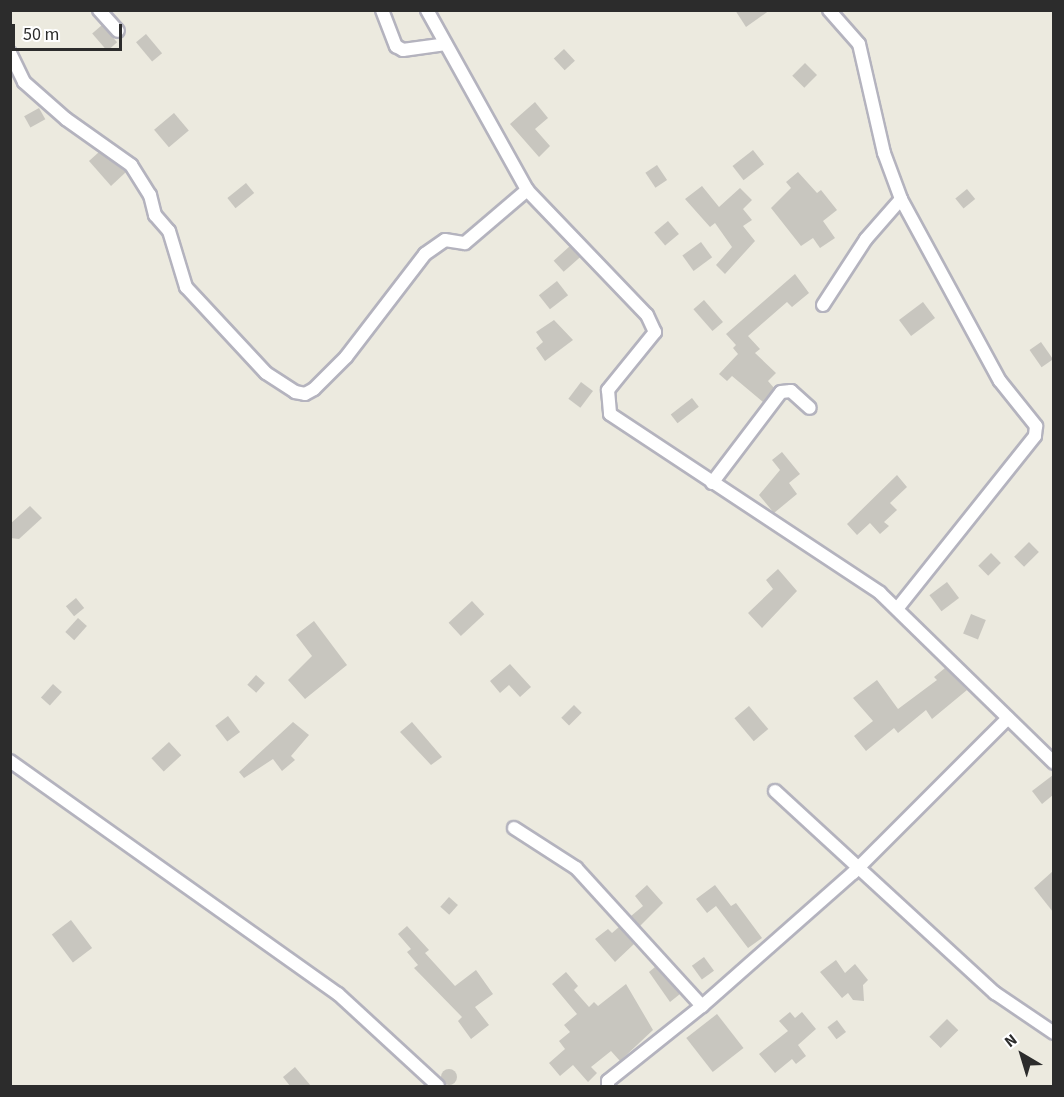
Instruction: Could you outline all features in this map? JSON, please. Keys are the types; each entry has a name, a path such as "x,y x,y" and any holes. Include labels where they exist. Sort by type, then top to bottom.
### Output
{"street":[{"path":"99,10 118,31"},
{"path":"382,10 396,46 404,50 446,44"},
{"path":"427,10 527,190 647,315 655,332 608,390 610,414 880,593 1053,763"},
{"path":"829,10 859,44 884,153 901,199 1000,381 1036,426 1035,436 897,609"},
{"path":"10,53 24,82 66,118 131,165 150,195 155,215 169,231 186,287 266,374 295,392 304,394 314,389 346,357 425,254 445,240 465,243 527,190"},
{"path":"823,305 871,232 901,199"},
{"path":"712,483 781,392 791,392 810,408"},
{"path":"608,1086 608,1081 702,1006 858,867 1008,718"},
{"path":"10,761 339,994 438,1086"},
{"path":"775,791 995,993 1053,1033"},
{"path":"514,828 576,868 702,1006"}],"building":[{"path":"735,10 770,10 746,27"},
{"path":"102,25 117,42 107,51 92,34"},
{"path":"146,34 162,53 152,62 136,42"},
{"path":"564,49 575,61 565,70 554,59"},
{"path":"805,63 817,75 804,88 792,76"},
{"path":"535,102 548,118 535,129 550,146 539,157 510,124"},
{"path":"39,108 45,119 30,128 24,116"},
{"path":"174,113 189,131 169,147 154,130"},
{"path":"753,150 764,164 744,180 733,166"},
{"path":"99,152 126,172 111,186 89,161"},
{"path":"657,165 667,180 655,188 645,173"},
{"path":"798,172 817,193 821,190 837,210 823,221 835,238 820,248 813,238 801,246 771,208 791,188 786,182"},
{"path":"246,183 254,193 236,208 227,198"},
{"path":"702,186 719,207 740,188 752,200 743,209 752,220 743,226 755,241 725,274 716,265 732,247 715,223 710,227 685,199"},
{"path":"967,189 975,199 964,209 955,198"},
{"path":"668,221 679,234 665,246 654,233"},
{"path":"701,242 712,257 694,271 682,256"},
{"path":"570,246 580,257 564,272 554,261"},
{"path":"795,274 809,293 792,307 787,302 748,336 760,349 755,353 776,373 768,381 774,388 763,402 732,376 727,381 719,374 738,354 733,348 736,345 726,334"},
{"path":"557,281 568,295 550,309 539,295"},
{"path":"704,300 723,322 712,331 693,309"},
{"path":"923,302 935,318 911,336 899,320"},
{"path":"554,320 573,340 545,361 536,348 543,342 536,332"},
{"path":"1041,342 1053,359 1042,367 1030,350"},
{"path":"581,382 593,391 580,408 568,399"},
{"path":"692,398 699,407 677,423 671,415"},
{"path":"782,452 800,474 789,483 797,494 774,513 759,495 780,470 772,460"},
{"path":"897,475 907,487 890,503 897,510 884,522 889,526 880,534 870,523 857,535 847,524"},
{"path":"30,506 42,518 19,539 10,538 10,524"},
{"path":"1029,542 1039,552 1024,567 1014,557"},
{"path":"991,553 1001,563 988,576 978,566"},
{"path":"778,569 797,591 762,628 748,613 773,589 766,580"},
{"path":"947,582 959,598 941,611 929,595"},
{"path":"76,598 84,608 74,616 66,606"},
{"path":"472,601 484,614 461,636 449,623"},
{"path":"971,614 986,620 978,639 963,633"},
{"path":"78,618 87,626 74,640 65,632"},
{"path":"314,621 347,665 305,699 288,680 312,656 296,635"},
{"path":"510,664 531,687 520,697 509,685 500,693 490,681"},
{"path":"945,668 967,690 932,719 926,710 898,733 894,728 866,751 854,736 873,721 853,698 877,680 898,709 937,680 934,677"},
{"path":"256,675 265,683 256,693 247,685"},
{"path":"53,684 62,692 50,705 41,697"},
{"path":"574,705 582,713 569,726 561,718"},
{"path":"749,706 768,729 754,741 734,718"},
{"path":"228,716 240,732 227,742 215,726"},
{"path":"293,722 309,735 291,756 295,760 282,771 273,759 244,778 239,772"},
{"path":"412,722 442,757 431,765 400,732"},
{"path":"169,742 181,755 164,772 151,758"},
{"path":"1053,775 1053,795 1042,804 1032,791"},
{"path":"1053,871 1053,912 1034,888"},
{"path":"647,885 663,903 640,926 631,916 643,906 635,896"},
{"path":"715,885 731,906 736,903 762,938 748,948 716,906 707,913 696,899"},
{"path":"449,897 458,905 449,915 440,907"},
{"path":"71,920 92,948 73,962 52,934"},
{"path":"407,926 429,950 425,953 455,986 476,970 493,994 475,1007 489,1025 471,1039 458,1021 462,1017 414,968 418,965 407,952 411,949 398,934"},
{"path":"619,927 634,944 615,962 595,939 608,929 612,933"},
{"path":"704,957 714,971 702,980 692,966"},
{"path":"836,960 845,973 855,964 868,980 863,985 864,1001 853,1000 848,993 842,998 820,972"},
{"path":"655,967 680,994 670,1002 649,972"},
{"path":"566,972 578,986 574,990 589,1007 594,1002 598,1006 626,984 653,1030 620,1061 611,1051 591,1067 597,1073 588,1082 573,1065 560,1076 549,1063 565,1049 559,1041 570,1032 564,1025 577,1014 552,984"},
{"path":"790,1012 795,1018 802,1012 816,1029 798,1045 806,1056 796,1064 792,1059 775,1073 759,1054 788,1031 779,1021"},
{"path":"717,1014 743,1048 713,1072 686,1038"},
{"path":"947,1019 958,1030 941,1048 929,1037"},
{"path":"837,1020 846,1032 836,1039 827,1027"},
{"path":"295,1067 311,1086 290,1086 283,1077"},
{"path":"449,1069 457,1077 449,1085 441,1077"}]}
